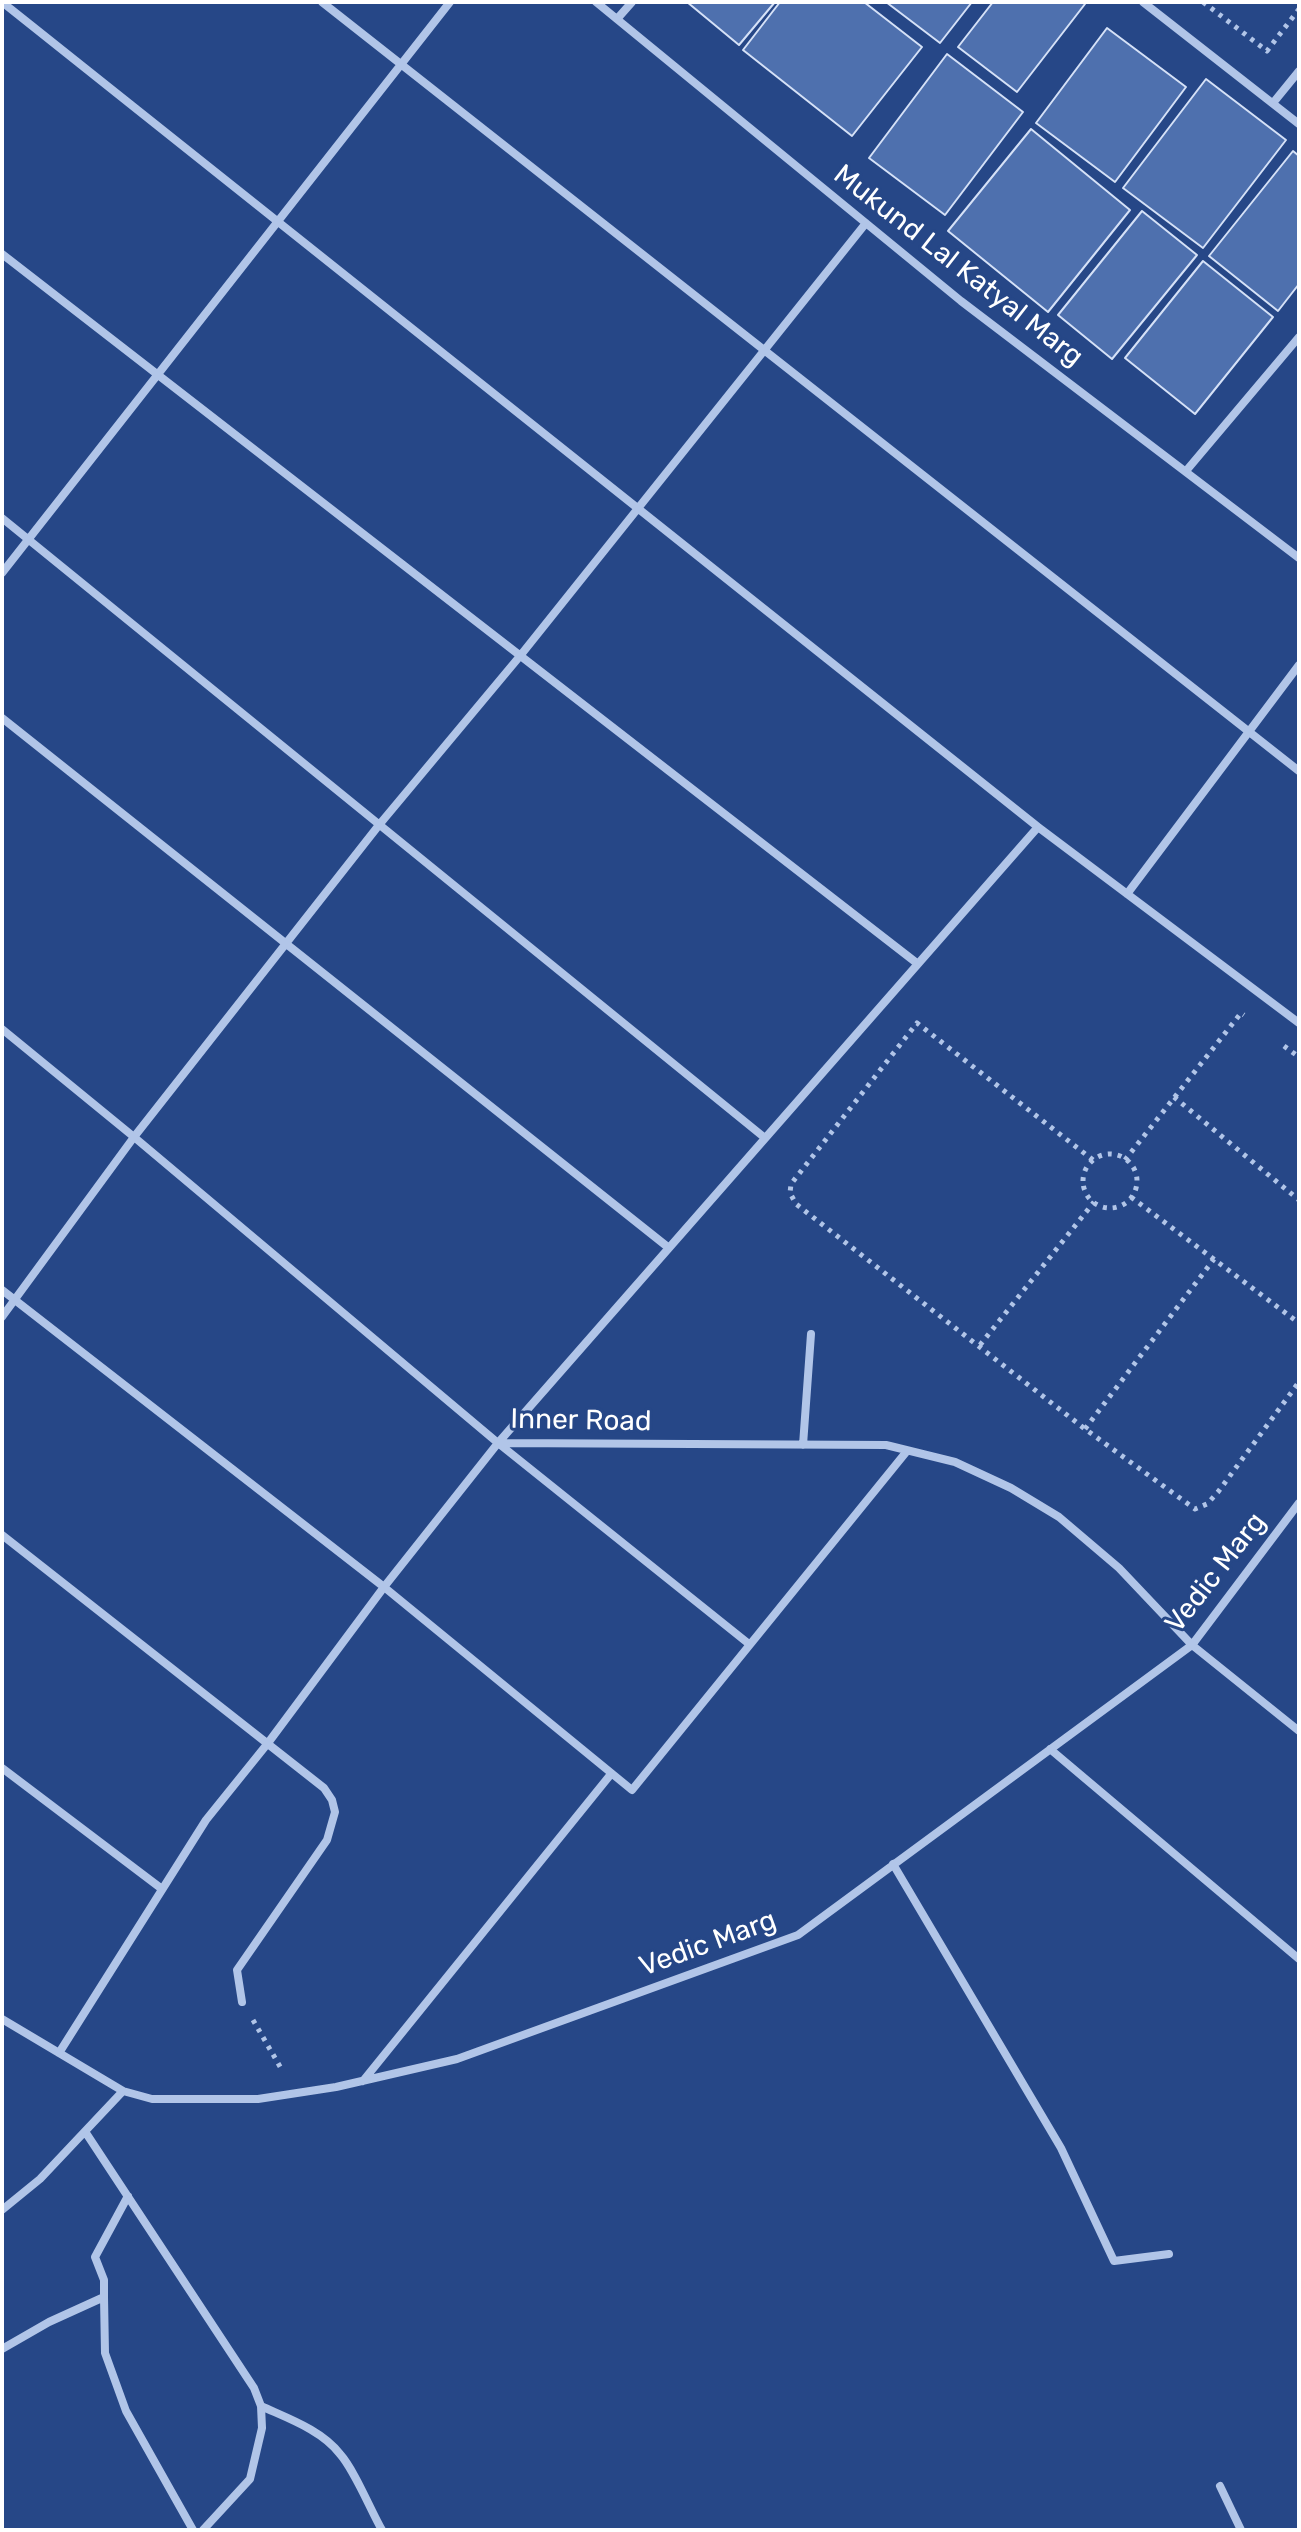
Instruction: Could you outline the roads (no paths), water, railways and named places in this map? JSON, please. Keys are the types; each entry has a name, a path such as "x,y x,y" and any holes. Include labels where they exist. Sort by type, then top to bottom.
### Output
{"street":[{"path":"2,2 1038,827 1299,1023"},
{"path":"322,2 1299,771"},
{"path":"2,573 450,2"},
{"name":"Mukund Lal Katyal Marg","path":"596,2 961,301 1299,558"},
{"path":"617,19 632,2"},
{"path":"1143,2 1299,124"},
{"path":"1273,103 1299,71"},
{"path":"2,1317 134,1137 379,825 520,656 866,223"},
{"path":"2,254 918,964"},
{"path":"1186,471 1299,337"},
{"path":"2,518 765,1138"},
{"path":"1127,894 1299,665"},
{"path":"2,718 669,1248"},
{"path":"59,2053 206,1820 498,1443 1038,827"},
{"name":"Inner Road","path":"2,1029 498,1443 886,1445 955,1462 1011,1488 1059,1517 1119,1568 1192,1645 1299,1731"},
{"path":"2,1290 384,1587 632,1790 907,1451"},
{"path":"803,1445 811,1334"},
{"path":"498,1443 749,1644"},
{"name":"Vedic Marg","path":"2,2019 123,2091 152,2099 258,2099 363,2081 457,2059 798,1935 1192,1645 1299,1503"},
{"path":"2,1535 268,1743 324,1788 332,1800 335,1812 327,1840 237,1970 242,2002"},
{"path":"1050,1749 1299,1959"},
{"path":"2,1768 162,1889"},
{"path":"363,2081 611,1774"},
{"path":"893,1864 1061,2148 1114,2261 1169,2254"},
{"path":"2,2210 40,2179 123,2091"},
{"path":"86,2133 254,2388 261,2406 262,2428 250,2479 203,2530"},
{"path":"128,2196 95,2257 104,2280 105,2353 126,2411 193,2530"},
{"path":"2,2349 49,2322 104,2297"},
{"path":"261,2406 300,2424 341,2454 382,2530"},
{"path":"1220,2486 1241,2530"}]}
